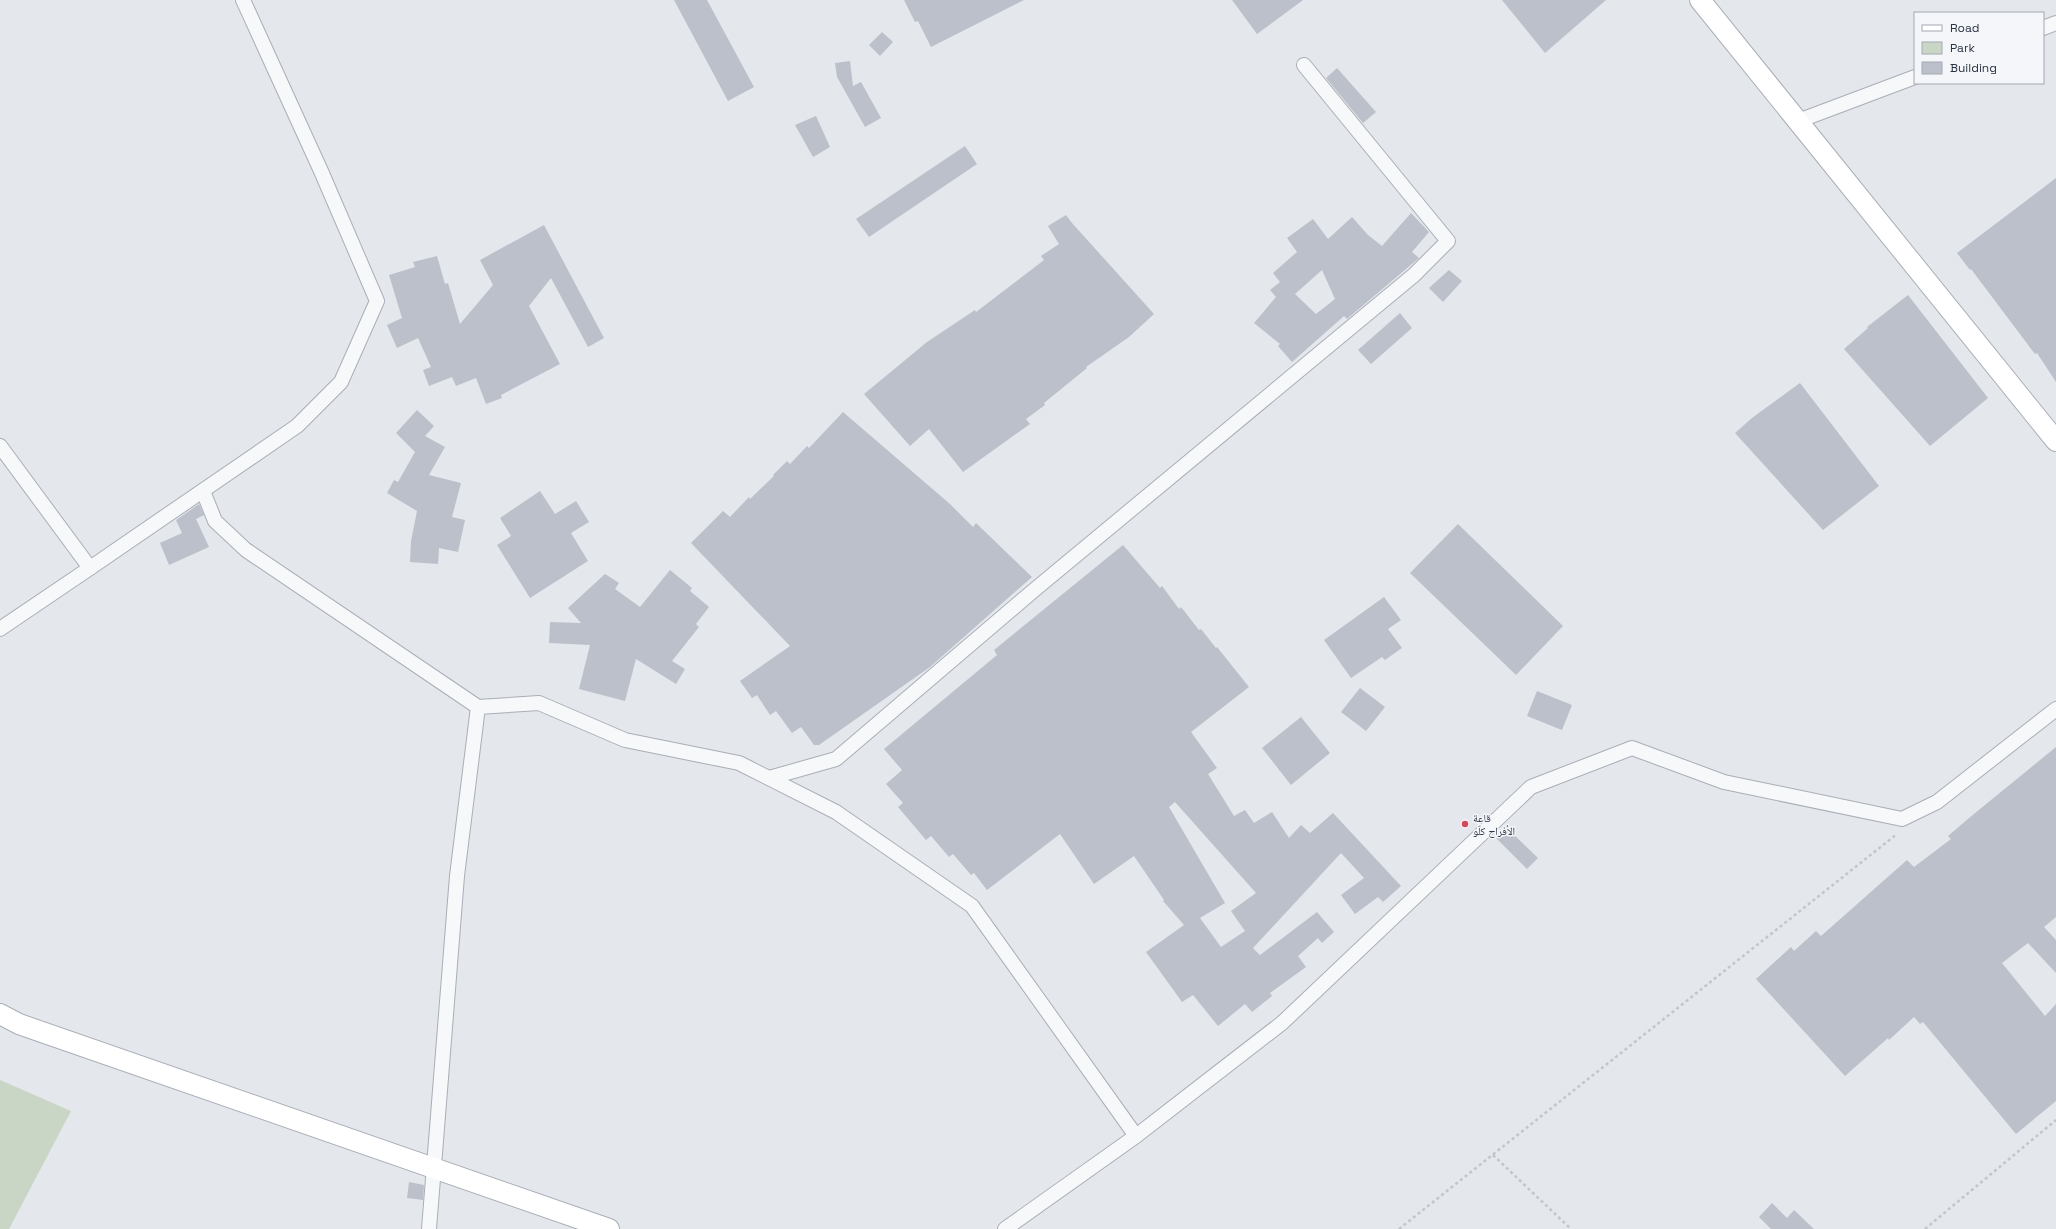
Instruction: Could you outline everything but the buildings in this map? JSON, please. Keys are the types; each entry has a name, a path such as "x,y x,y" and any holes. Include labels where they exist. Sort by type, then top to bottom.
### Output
{"main road":[{"path":"1700,0 2056,441"},
{"path":"0,1014 19,1024 609,1229"}],"street":[{"path":"0,629 297,426 341,382 377,301 321,171 243,0"},
{"path":"2044,28 2056,23"},
{"path":"769,778 836,759 1033,591 1414,275 1448,241 1304,65"},
{"path":"1798,121 1914,77"},
{"path":"0,446 90,568"},
{"path":"203,491 216,521 246,550 478,707 539,703 625,740 739,763 836,812 972,906 1136,1136"},
{"path":"429,1229 457,876 478,707"},
{"path":"1005,1229 1136,1136 1282,1022 1531,787 1632,748 1724,782 1902,819 1937,802 2056,709"}],"path":[{"path":"1399,1229 1900,832"},
{"path":"1925,1229 2056,1120"},
{"path":"1493,1154 1571,1229"}],"green space":[{"path":"0,1080 71,1111 9,1229 0,1229"}],"place":[{"name":"قاعة الأفراح كلّو","path":"1465,824"}]}
